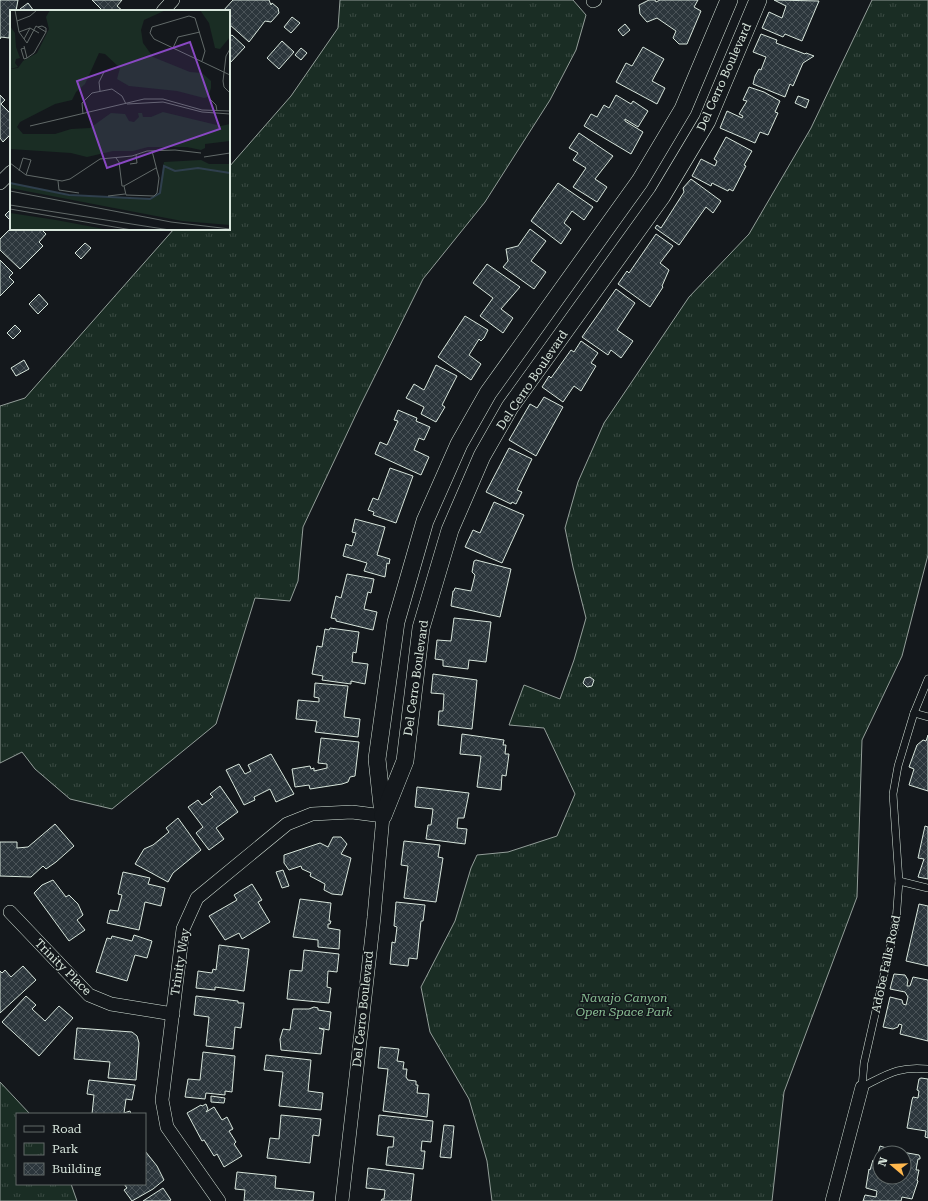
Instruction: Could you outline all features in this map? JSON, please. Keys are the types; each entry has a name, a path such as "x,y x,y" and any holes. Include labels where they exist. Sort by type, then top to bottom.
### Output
{"street":[{"path":"163,10 173,0"},
{"name":"Del Cerro Boulevard","path":"342,1201 374,917 383,816 377,759 396,622 425,521 459,444 488,393 640,181 683,109 729,0"},
{"name":"Del Cerro Boulevard","path":"383,816 405,761 422,628 450,530 482,456 510,407 662,196 707,121 758,0"},
{"name":"Trinity Way","path":"218,1201 167,1127 162,1100 183,929 197,898 287,824 312,814 352,812 383,816"},
{"name":"Trinity Place","path":"10,912 89,995 111,1004 173,1014"},
{"name":"Adobe Falls Road","path":"832,1201 862,1087"}],"lane":[{"name":"Adobe Falls Road","path":"862,1087 864,1063 896,922 899,881 893,794 898,766 914,713 928,679"},
{"path":"914,713 928,716"},
{"path":"899,881 928,888"},
{"path":"862,1087 898,1070 911,1068 928,1069"}],"green space":[{"path":"340,0 573,0 586,15 576,50 550,100 485,202 423,279 360,406 303,527 298,581 290,601 255,598 216,724 112,809 70,799 35,769 22,752 0,763 0,406 25,398 173,230 230,230 230,166 291,96 338,28"},
{"name":"Navajo Canyon Open Space Park","path":"872,0 928,0 928,555 902,656 862,740 857,897 784,1092 772,1201 492,1201 487,1161 469,1099 430,1032 421,987 455,921 471,868 477,855 508,852 557,836 575,794 544,728 509,725 524,685 560,699 574,660 586,618 565,528 578,482 604,423 689,297 749,234 811,128"},
{"path":"0,1082 29,1113 16,1113 16,1185 71,1185 77,1201 0,1201"}],"building":[{"path":"0,0 18,0 16,10 10,10 9,38 1,37 0,39"},
{"path":"92,0 122,0 117,6 122,10 100,10 101,9"},
{"path":"233,0 269,0 271,5 272,3 278,8 279,13 271,22 265,21 249,42 230,25 230,10 224,10"},
{"path":"649,0 655,0 656,2 660,0 698,0 694,7 701,11 687,44 679,44 673,38 676,31 657,18 647,22 640,14 639,5"},
{"path":"774,0 819,1 802,41 785,34 783,37 762,28 769,12 782,18 786,6"},
{"path":"28,3 33,10 20,10"},
{"path":"292,17 300,23 291,33 284,27"},
{"path":"625,24 630,30 623,36 618,30"},
{"path":"761,34 777,40 776,43 814,56 803,63 793,86 790,84 785,97 753,84 755,76 759,69 761,70 766,57 753,52"},
{"path":"232,35 245,47 230,63 230,36"},
{"path":"282,41 294,52 279,69 267,58"},
{"path":"643,47 664,59 652,81 665,88 657,104 616,82 626,63 632,66"},
{"path":"301,48 307,53 301,60 295,55"},
{"path":"749,87 764,92 780,101 775,112 778,113 768,135 760,132 755,143 720,128 727,111 742,118 743,116 739,114 747,101 743,100"},
{"path":"0,95 5,100 1,104 9,112 10,111 10,135 3,142 0,138"},
{"path":"616,95 631,104 633,101 648,111 638,127 625,119 625,121 643,132 631,154 584,126 591,114 597,117 604,105 609,108"},
{"path":"798,96 809,100 806,108 795,103"},
{"path":"579,133 613,156 595,179 607,187 597,202 573,187 586,168 573,160 578,153 569,148"},
{"path":"726,137 752,151 744,165 746,166 733,191 729,189 728,191 712,183 711,186 692,176 701,159 715,166 717,161 714,159"},
{"path":"691,179 721,201 713,213 706,207 679,245 655,228 657,225 661,228 684,192 683,188"},
{"path":"558,183 593,207 584,220 572,211 564,223 571,229 561,244 531,221"},
{"path":"10,210 10,220 5,215"},
{"path":"10,229 42,230 46,234 39,242 43,246 20,269 0,250 0,239"},
{"path":"530,229 546,241 531,261 546,272 534,289 503,267 508,261 506,249 518,246"},
{"path":"656,234 673,246 660,263 669,270 662,286 663,287 650,307 618,284 627,271 629,273"},
{"path":"85,243 91,248 81,259 75,253"},
{"path":"0,260 13,273 9,277 14,282 0,296"},
{"path":"487,264 520,287 501,309 513,318 503,333 480,316 493,298 473,283"},
{"path":"616,289 635,303 617,330 633,341 621,358 611,350 608,355 582,337"},
{"path":"39,294 48,304 38,314 29,304"},
{"path":"465,316 488,330 481,341 479,339 469,355 481,364 471,380 438,357"},
{"path":"15,325 21,331 13,339 7,333"},
{"path":"581,341 598,353 591,363 596,366 581,391 574,386 563,402 542,387 549,376 551,378 571,350 574,352"},
{"path":"24,360 29,369 16,376 11,368"},
{"path":"436,365 457,376 442,405 445,407 436,422 421,414 424,407 406,398 414,384 424,390"},
{"path":"544,397 563,407 536,456 509,440 530,404 537,408"},
{"path":"398,410 417,418 416,421 430,427 424,440 419,438 414,450 429,457 421,475 375,454 380,442 387,445 398,421 394,420"},
{"path":"509,448 532,459 517,490 522,492 516,504 512,502 511,504 486,492"},
{"path":"390,468 413,476 396,523 373,515 374,512 368,510 373,498 378,500"},
{"path":"494,502 524,515 502,563 465,547 473,530 480,533"},
{"path":"355,519 385,527 377,555 390,559 389,564 387,563 385,577 364,571 367,563 343,556 346,544 352,546 356,533 352,532"},
{"path":"476,560 511,569 500,617 451,606 453,591 455,588 471,591 475,575 472,572 474,561"},
{"path":"347,574 374,579 371,593 368,592 364,609 377,612 373,630 336,621 336,619 331,618 336,596 341,598"},
{"path":"454,618 491,622 486,662 469,660 468,669 443,666 443,660 435,659 437,640 451,641"},
{"path":"330,628 359,632 356,653 353,652 352,662 368,664 365,684 351,681 351,684 322,680 323,676 312,674 317,646 322,647 325,629 329,630"},
{"path":"433,674 477,680 472,729 438,725 439,711 443,711 444,694 431,693"},
{"path":"590,677 594,680 592,686 587,687 583,683 585,678"},
{"path":"315,683 348,686 344,717 360,719 358,737 315,732 317,721 296,719 298,700 319,702 319,698 314,697"},
{"path":"462,734 504,740 503,745 506,745 505,754 509,754 506,776 502,775 501,790 477,787 481,756 460,754"},
{"path":"928,735 928,791 909,785 914,769 909,767 917,745 923,740 926,741"},
{"path":"321,738 359,742 355,776 350,777 348,782 342,784 310,789 309,785 295,787 292,769 310,766 311,769 314,768 314,771 327,768 327,764 318,763"},
{"path":"271,754 294,794 276,802 270,789 254,797 255,800 244,805 226,770 239,764 245,774 251,771 248,765"},
{"path":"220,786 238,812 216,828 224,839 209,850 196,833 203,827 188,807 198,800 202,805 213,797 210,794"},
{"path":"417,787 469,793 464,818 458,818 457,828 467,829 465,844 426,839 428,825 431,825 433,809 415,807"},
{"path":"178,818 201,850 173,873 168,882 135,864 144,849 153,845 169,832 166,828"},
{"path":"55,824 74,846 56,862 46,869 43,866 31,877 0,876 0,842 17,842 17,848 28,847"},
{"path":"925,826 928,827 928,879 918,877 924,859 918,858"},
{"path":"333,837 341,837 347,844 341,854 351,858 342,895 332,894 324,890 325,884 310,876 311,873 302,869 301,866 289,870 284,863 284,855 320,843 328,847"},
{"path":"404,841 440,845 438,857 443,858 436,902 404,898 408,866 401,865"},
{"path":"283,870 289,886 282,888 276,872"},
{"path":"123,872 150,878 148,884 165,888 161,906 145,902 139,930 107,923 110,910 118,911 122,895 118,894"},
{"path":"53,880 66,897 69,895 78,904 83,915 77,920 85,930 69,941 34,893 42,885"},
{"path":"252,884 262,900 258,902 270,922 242,939 239,933 225,940 209,916 237,900 234,895"},
{"path":"300,899 331,903 329,921 331,921 330,924 328,924 328,928 340,930 339,949 318,947 318,940 293,937"},
{"path":"396,902 425,905 423,921 421,921 417,959 409,958 408,966 390,964 392,942 395,943 397,927 394,926"},
{"path":"919,904 928,906 928,966 906,961"},
{"path":"134,935 152,941 147,958 135,955 127,981 96,972 107,938 111,939 112,936 132,941"},
{"path":"219,945 249,949 244,991 215,987 215,990 196,988 198,971 212,973 213,969 216,970"},
{"path":"304,950 339,954 337,972 328,971 327,987 331,988 329,1003 287,999 290,970 302,971"},
{"path":"23,966 36,980 0,1013 0,971 2,973 5,970 11,977"},
{"path":"894,974 905,975 908,980 907,986 910,986 913,977 928,980 928,1041 900,1034 902,1025 899,1024 898,1027 893,1029 883,1027 890,997 902,1000 903,1004 906,1005 908,997 905,992 890,989"},
{"path":"26,996 36,1005 32,1009 45,1021 59,1006 73,1018 39,1056 2,1022"},
{"path":"196,996 244,1003 241,1028 235,1027 233,1049 206,1046 209,1017 194,1015"},
{"path":"314,1007 318,1008 318,1010 331,1012 329,1030 319,1028 324,1030 321,1054 281,1050 280,1039 283,1029 290,1030 293,1009 309,1009"},
{"path":"77,1028 132,1032 137,1036 139,1043 136,1080 108,1078 110,1062 74,1059"},
{"path":"380,1047 399,1049 397,1061 404,1062 403,1069 407,1069 406,1077 408,1080 416,1081 416,1085 418,1085 417,1093 429,1094 427,1117 383,1111 388,1069 378,1068"},
{"path":"203,1052 235,1056 232,1092 225,1091 225,1095 206,1093 205,1099 185,1097 188,1079 200,1080"},
{"path":"266,1055 311,1060 308,1091 323,1093 321,1110 279,1106 283,1072 264,1070"},
{"path":"919,1079 928,1079 928,1138 925,1137 926,1131 907,1128 912,1100 913,1097 918,1098 919,1091 917,1090"},
{"path":"89,1080 135,1085 132,1100 126,1099 124,1113 92,1113 94,1095 87,1094"},
{"path":"211,1096 225,1098 224,1103 211,1102"},
{"path":"206,1104 208,1109 206,1112 214,1107 222,1120 227,1117 233,1129 229,1131 236,1142 234,1144 242,1156 224,1167 217,1154 214,1156 204,1140 202,1141 187,1113 201,1105"},
{"path":"281,1115 321,1119 319,1136 313,1135 310,1163 267,1158 270,1138 279,1139"},
{"path":"379,1115 433,1121 431,1142 422,1141 421,1151 425,1151 423,1169 386,1165 388,1147 393,1147 394,1137 377,1135"},
{"path":"444,1125 454,1126 451,1158 440,1157"},
{"path":"146,1152 157,1166 164,1180 153,1189 132,1201 124,1190 127,1188 125,1185 146,1185"},
{"path":"912,1154 919,1155 920,1157 920,1159 918,1159 916,1170 919,1170 918,1181 912,1199 902,1197 901,1201 863,1201 865,1195 876,1197 877,1191 866,1188 869,1169 870,1170 872,1163 872,1185 912,1185"},
{"path":"368,1168 414,1174 411,1201 381,1201 384,1199 385,1190 366,1188"},
{"path":"237,1172 276,1176 275,1188 314,1192 313,1201 244,1201 245,1190 235,1189"},
{"path":"163,1188 171,1200 143,1201"}]}
